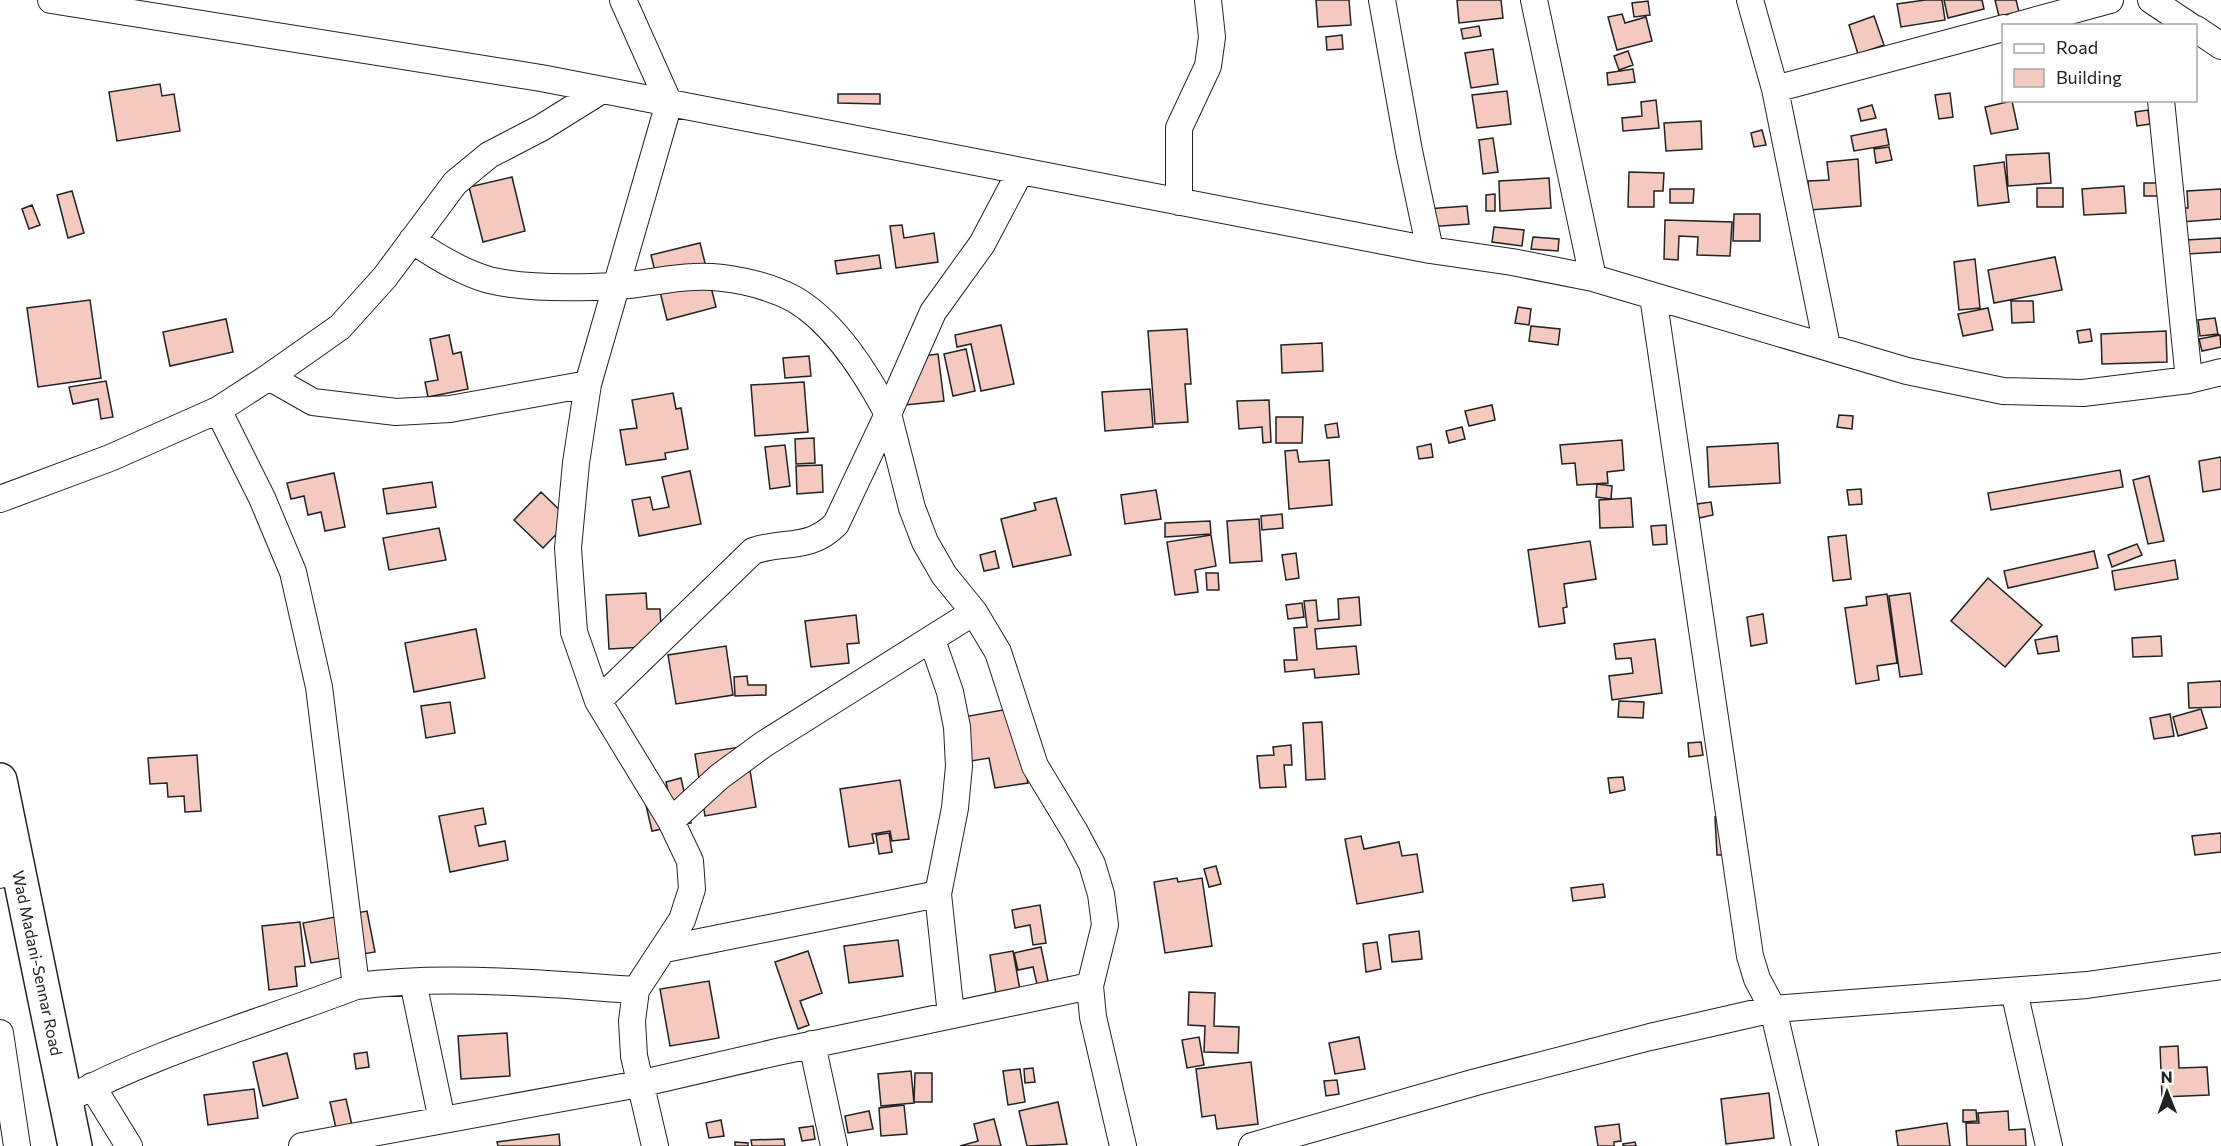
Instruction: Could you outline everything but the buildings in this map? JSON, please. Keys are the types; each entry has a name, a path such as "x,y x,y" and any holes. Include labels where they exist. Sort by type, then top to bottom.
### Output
{"highway":[{"name":"Wad Madani-Sennar Road","path":"0,780 79,1093 75,1146"}],"street":[{"path":"51,0 322,42 602,90 1430,250 1512,262 1593,278 1907,371 2003,391 2084,393 2189,380 2221,372"},
{"path":"623,0 669,103 588,384 576,463 568,548 574,632 598,701 671,821 690,861 692,889 682,920 665,950 651,966 636,990 632,1021 639,1084 655,1146"},
{"path":"1179,202 1179,128 1208,66 1212,37 1208,0"},
{"path":"1382,0 1408,151 1430,250"},
{"path":"1534,0 1593,278"},
{"path":"1750,0 1775,89 1827,346"},
{"path":"2021,24 2110,0"},
{"path":"2151,0 2154,24"},
{"path":"2151,0 2187,24"},
{"path":"1775,89 2002,29"},
{"path":"2197,30 2221,46"},
{"path":"0,499 110,458 219,410 269,377 340,327 385,277 455,183 489,155 542,128 602,90"},
{"path":"2161,102 2189,380"},
{"path":"598,701 753,550 765,546 810,542 825,536 836,524 933,312 982,244 1020,172"},
{"path":"412,240 438,258 489,280 531,285 616,286 694,276 758,285 794,300 832,333 853,358 888,414 912,508 925,542 944,575 974,612 998,652 1035,766 1076,831 1092,864 1101,894 1105,925 1090,986 1093,1017 1123,1146"},
{"path":"1653,296 1744,920 1757,979 1773,1009 1805,1146"},
{"path":"269,377 314,402 396,412 450,409 588,384"},
{"path":"219,410 262,498 293,572 319,687 356,986"},
{"path":"671,821 719,777 764,744 974,612"},
{"path":"932,640 950,692 957,727 959,766 955,808 938,894 951,1015"},
{"path":"0,875 7,814"},
{"path":"665,950 938,894"},
{"path":"1252,1146 1476,1082 1650,1037 1773,1009 2014,991 2155,977 2221,966"},
{"path":"413,982 442,1120"},
{"path":"129,1146 79,1093 165,1056 356,986 413,982 514,982 636,990"},
{"path":"302,1146 639,1084 812,1044 1090,986"},
{"path":"2014,991 2049,1146"},
{"path":"0,1033 17,1146"},
{"path":"812,1044 834,1146"}]}
